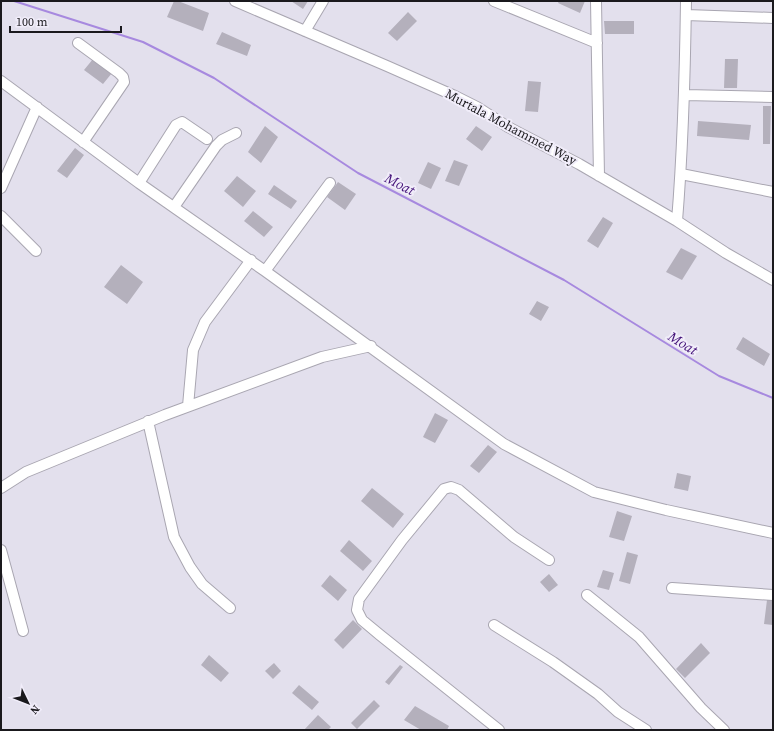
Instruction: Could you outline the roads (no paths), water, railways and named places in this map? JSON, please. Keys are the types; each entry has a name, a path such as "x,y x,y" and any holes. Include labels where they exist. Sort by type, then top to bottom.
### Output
{"street":[{"name":"Murtala Mohammed Way","path":"235,1 455,96 477,107 508,127 599,176 677,221 726,253 773,280"},
{"path":"305,31 323,1"},
{"path":"494,1 597,43"},
{"path":"596,1 599,176"},
{"path":"677,221 685,95 686,1"},
{"path":"686,15 773,18"},
{"path":"78,43 119,73 123,77 124,82 83,142"},
{"path":"1,81 139,183 265,270 504,444 594,492 666,510 773,533"},
{"path":"685,95 773,97"},
{"path":"1,188 37,107"},
{"path":"139,183 176,125 182,122 207,139"},
{"path":"174,207 216,146 222,140 236,133"},
{"path":"681,174 773,192"},
{"path":"265,270 330,183"},
{"path":"1,216 36,251"},
{"path":"188,406 194,350 205,322 251,260"},
{"path":"1,488 26,472 148,421 322,357 371,346"},
{"path":"148,421 174,537 190,567 202,584 230,608"},
{"path":"499,730 362,620 357,610 359,599 402,540 444,489 451,487 459,490 514,537 548,560"},
{"path":"1,550 23,631"},
{"path":"672,588 773,595"},
{"path":"587,595 639,637 701,708 724,730"},
{"path":"494,625 562,668 598,694 618,712 646,730"}],"waterway":[{"name":"Moat","path":"14,1 143,42 214,78 358,173 564,280 719,376 773,398"}]}
